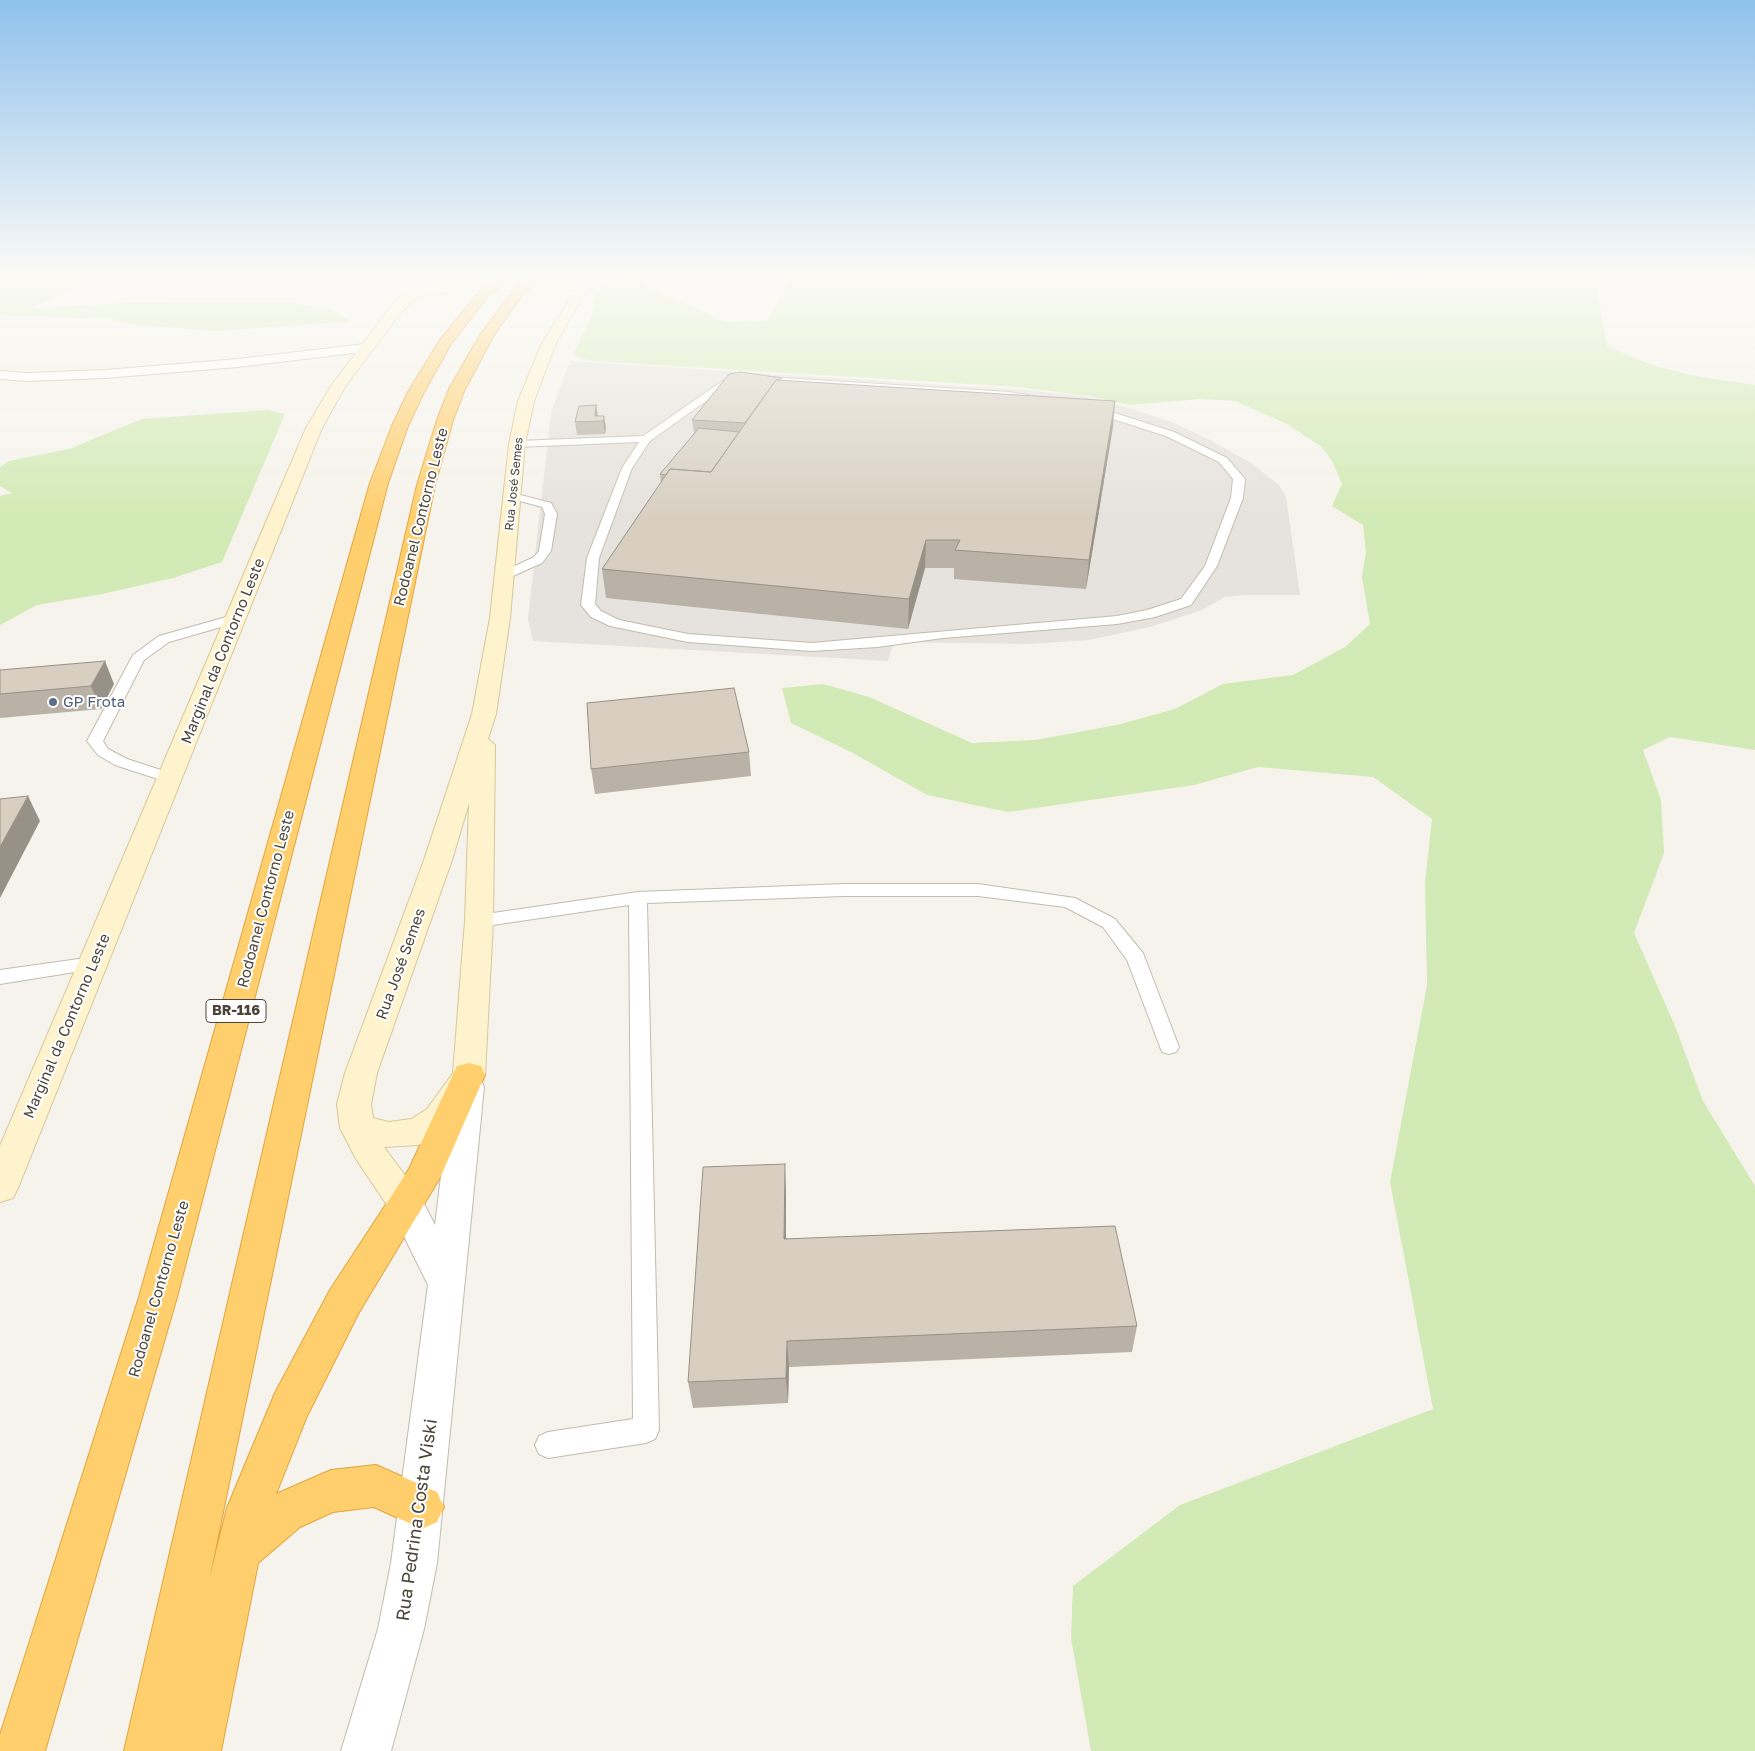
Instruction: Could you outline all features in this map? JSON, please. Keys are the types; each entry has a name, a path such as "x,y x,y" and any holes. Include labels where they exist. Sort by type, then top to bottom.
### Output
{"highway":[{"name":"Rodoanel Contorno Leste","path":"20,1751 158,1297 379,483 400,426 416,392 439,355"},
{"name":"Rodoanel Contorno Leste","path":"149,1751 428,477 445,420 460,382 476,355"},
{"path":"196,1751 238,1551 249,1508 290,1407 344,1302 406,1204 439,1144 469,1075"},
{"path":"238,1551 285,1512 331,1491 376,1486 422,1508"}],"main road":[{"name":"Marginal da Contorno Leste","path":"0,1188 314,428 338,386 360,355"},
{"name":"Rua José Semes","path":"469,1075 478,920 484,714 504,576 517,444 526,401 543,355"},
{"name":"Rua José Semes","path":"406,1204 373,1159 357,1128 354,1104 362,1073 438,860 484,714"},
{"path":"357,1128 389,1135 418,1132 439,1118 469,1075"}],"street":[{"path":"0,375 27,377 105,374 238,363 308,355"},
{"name":"Rua Pedrina Costa Viski","path":"366,1751 401,1629 414,1562 422,1508 469,1075"},
{"path":"406,1204 447,1285"}],"lane":[{"path":"517,444 646,439 724,384 751,379 1009,395 1092,409 1170,434 1223,460 1239,480 1237,498 1211,566 1186,602 1150,614 1118,620 943,634 877,643 802,646 688,638 615,623 596,614 588,605 593,558 627,468 646,439"},
{"path":"504,576 538,560 546,551 551,514 547,504 513,496"},
{"path":"170,778 121,762 103,752 95,741 138,658 164,639 237,618"},
{"path":"478,920 638,898 844,890 978,890 1069,902 1109,923 1136,958 1169,1047"},
{"path":"548,1445 646,1430 638,898"},
{"path":"0,977 94,963"}],"shaded area":[{"path":"570,361 1024,390 1083,396 1133,409 1172,422 1210,440 1251,463 1279,485 1286,496 1300,595 1225,597 1202,610 1150,627 1089,640 1030,644 894,642 888,661 533,641 528,619 551,413"}],"green space":[{"path":"573,355 1628,355 1652,365 1695,376 1755,385 1755,750 1670,737 1643,750 1661,800 1664,853 1634,933 1675,1026 1703,1101 1755,1186 1755,1751 1091,1751 1071,1638 1073,1586 1180,1505 1433,1409 1390,1182 1427,985 1425,883 1432,819 1373,777 1258,767 1194,785 1008,812 927,795 853,753 791,723 782,688 823,684 869,697 972,743 1035,740 1117,725 1175,709 1223,684 1293,675 1345,647 1370,624 1362,577 1366,552 1363,525 1332,506 1342,484 1332,461 1322,447 1285,423 1235,401 1201,399 1129,405 1089,396 1019,387 592,361"},
{"path":"267,410 285,414 222,562 173,578 102,594 37,605 0,625 0,496 12,493 0,486 0,467 9,461 69,449 142,419"}],"building":[{"path":"741,372 782,378 776,380 745,423 692,420 729,374"},
{"path":"776,380 1115,401 1089,560 955,550 960,540 926,540 909,599 602,569 670,469 711,472"},
{"path":"596,405 595,416 604,416 603,421 575,422 579,406"},
{"path":"699,428 739,432 711,472 670,469 666,475 660,474"},
{"path":"105,661 91,686 0,694 0,670"},
{"path":"734,688 749,752 591,769 587,703"},
{"path":"28,796 0,847 0,799"},
{"path":"785,1164 784,1239 1115,1226 1137,1326 787,1341 786,1378 688,1382 703,1167"}],"place":[{"name":"GP Frota","path":"53,702"}]}
